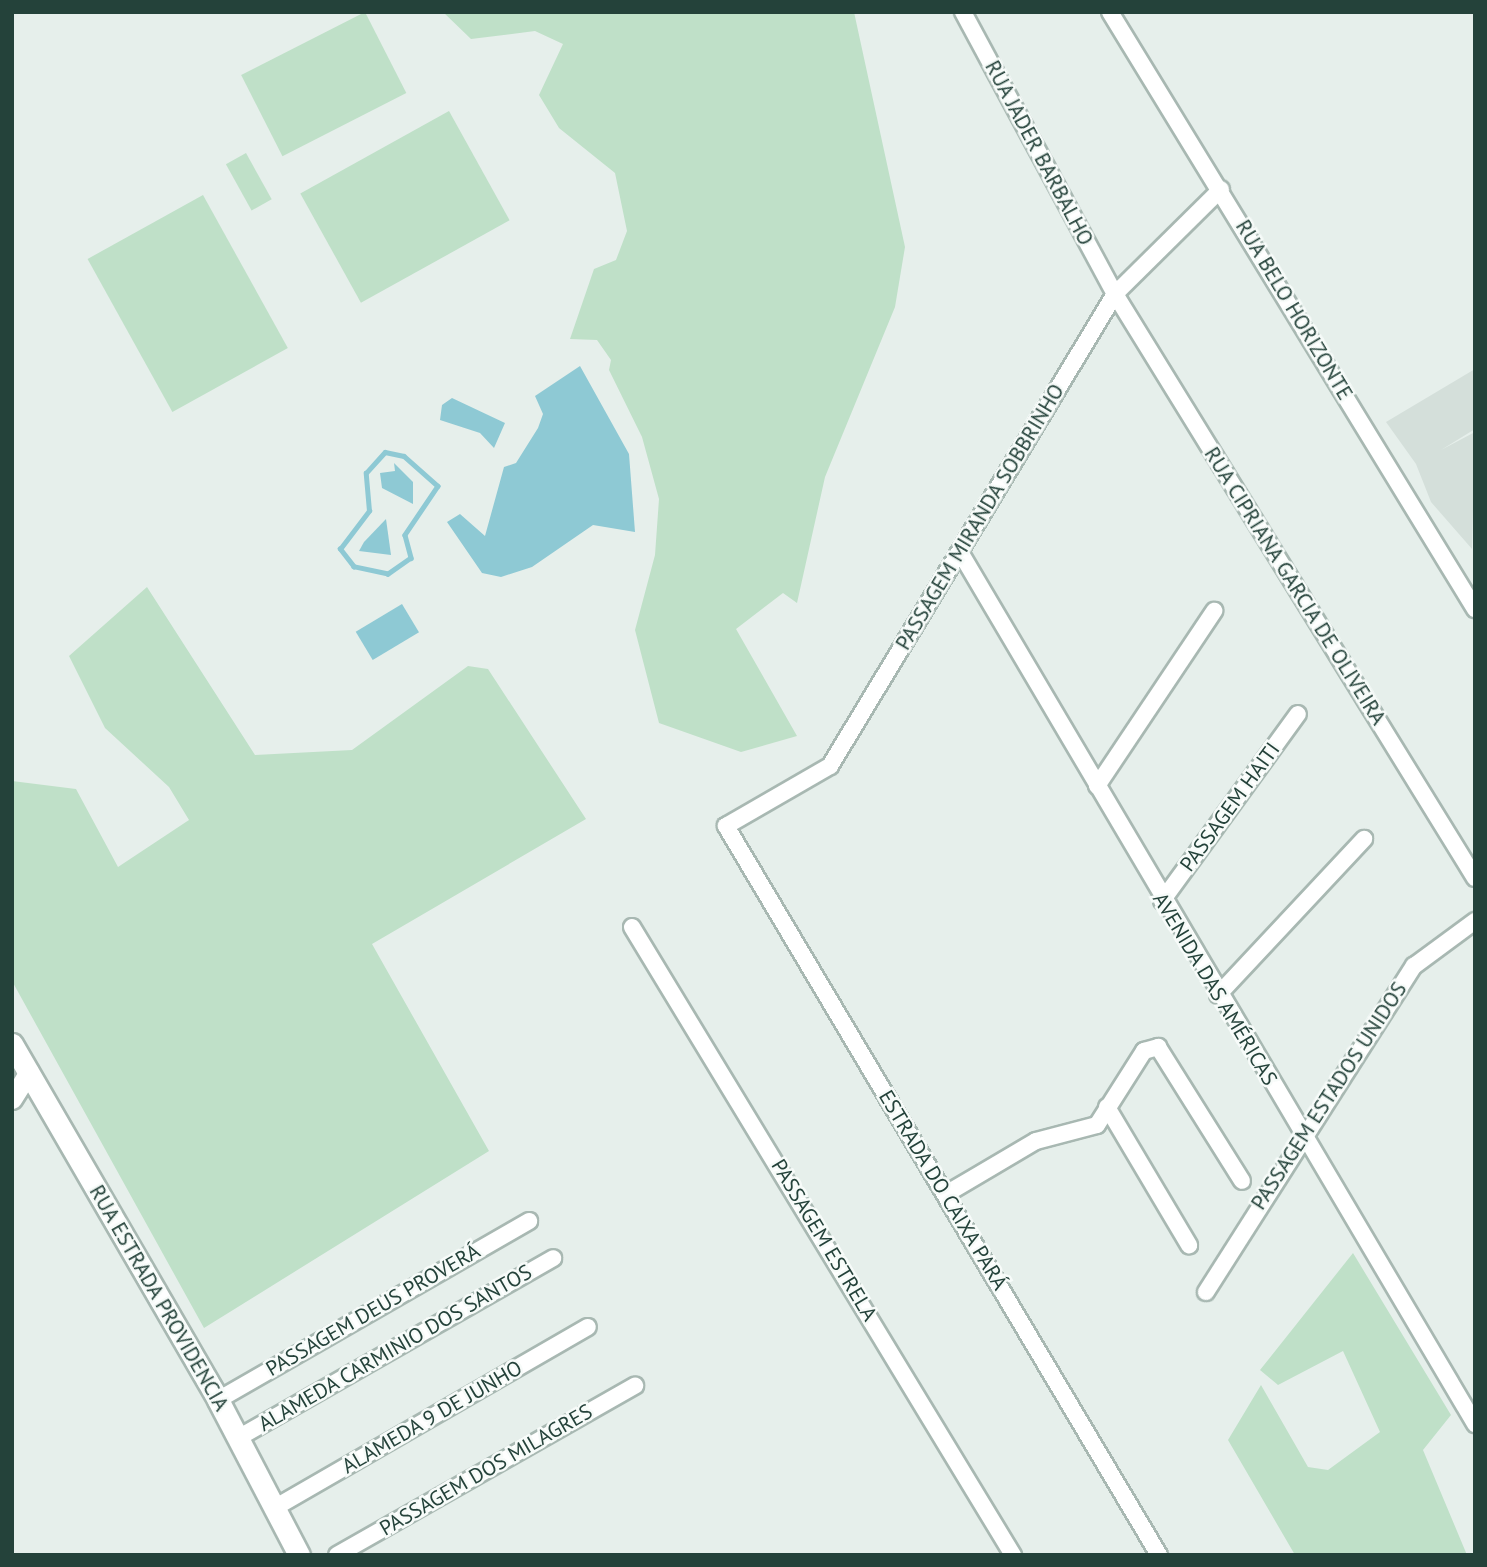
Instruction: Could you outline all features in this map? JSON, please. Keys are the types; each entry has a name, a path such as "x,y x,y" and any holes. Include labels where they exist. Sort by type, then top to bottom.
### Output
{"main road":[{"name":"RUA ESTRADA PROVIDENCIA","path":"12,1044 218,1400 299,1555"}],"street":[{"name":"RUA JADER BARBALHO","path":"962,12 1115,294"},
{"name":"RUA BELO HORIZONTE","path":"1110,12 1221,189 1475,609"},
{"name":"PASSAGEM MIRANDA SOBBRINHO","path":"726,826 830,766 1115,294 1221,189"},
{"name":"RUA CIPRIANA GARCIA DE OLIVEIRA","path":"1115,294 1475,878"},
{"name":"AVENIDA DAS AMÉRICAS","path":"960,551 1162,901 1303,1132 1475,1424"},
{"path":"1097,786 1214,611"},
{"name":"PASSAGEM HAITI","path":"1162,901 1298,714"},
{"name":"ESTRADA DO CAIXA PARÁ","path":"726,826 1159,1555"},
{"path":"1218,995 1364,839"},
{"name":"PASSAGEM ESTADOS UNIDOS","path":"1206,1292 1303,1132 1414,966 1475,921"},
{"name":"PASSAGEM ESTRELA","path":"632,927 1013,1555"},
{"path":"946,1194 1036,1141 1091,1129 1144,1051 1160,1048 1242,1181"},
{"path":"12,1100 29,1072"},
{"path":"1107,1107 1189,1245"},
{"name":"PASSAGEM DEUS PROVERÁ","path":"218,1400 529,1221"},
{"name":"ALAMEDA CARMINIO DOS SANTOS","path":"238,1438 553,1258"},
{"name":"ALAMEDA 9 DE JUNHO","path":"276,1507 588,1326"},
{"name":"PASSAGEM DOS MILAGRES","path":"337,1555 635,1386"}],"shaded area":[{"path":"1475,369 1475,429 1441,450 1475,432 1472,549 1431,502 1416,464 1386,422"}],"green space":[{"path":"365,12 406,93 282,156 241,75"},
{"path":"443,12 854,12 905,247 895,307 825,477 797,603 783,593 736,629 797,736 741,752 659,723 635,630 655,555 659,499 642,437 609,370 611,360 597,340 570,339 594,269 616,260 627,231 615,173 559,128 539,95 563,44 535,31 471,39"},
{"path":"449,111 510,220 361,303 300,193"},
{"path":"246,153 272,199 252,211 226,164"},
{"path":"203,195 288,348 172,412 88,259"},
{"path":"147,587 255,755 352,750 468,666 488,669 586,819 372,944 489,1151 204,1328 12,981 12,781 76,789 118,867 189,820 169,787 105,728 69,656"},
{"path":"1353,1253 1451,1415 1423,1450 1467,1555 1295,1555 1228,1440 1261,1385 1308,1467 1328,1470 1380,1432 1343,1351 1278,1385 1260,1370"}],"water":[{"path":"580,366 629,454 635,532 593,525 532,567 501,577 482,573 447,522 460,514 485,536 504,467 516,463 538,428 543,414 535,396"},
{"path":"452,398 505,423 494,448 480,433 440,420 442,405"},
{"path":"394,463 413,482 413,504 382,488 380,473 395,471"},
{"path":"386,519 391,555 359,551 364,542"},
{"path":"402,604 419,632 373,660 356,632"}],"waterway":[{"path":"385,452 404,456 438,486 405,535 411,558 388,574 354,567 340,549 369,511 366,473 385,452"}]}
